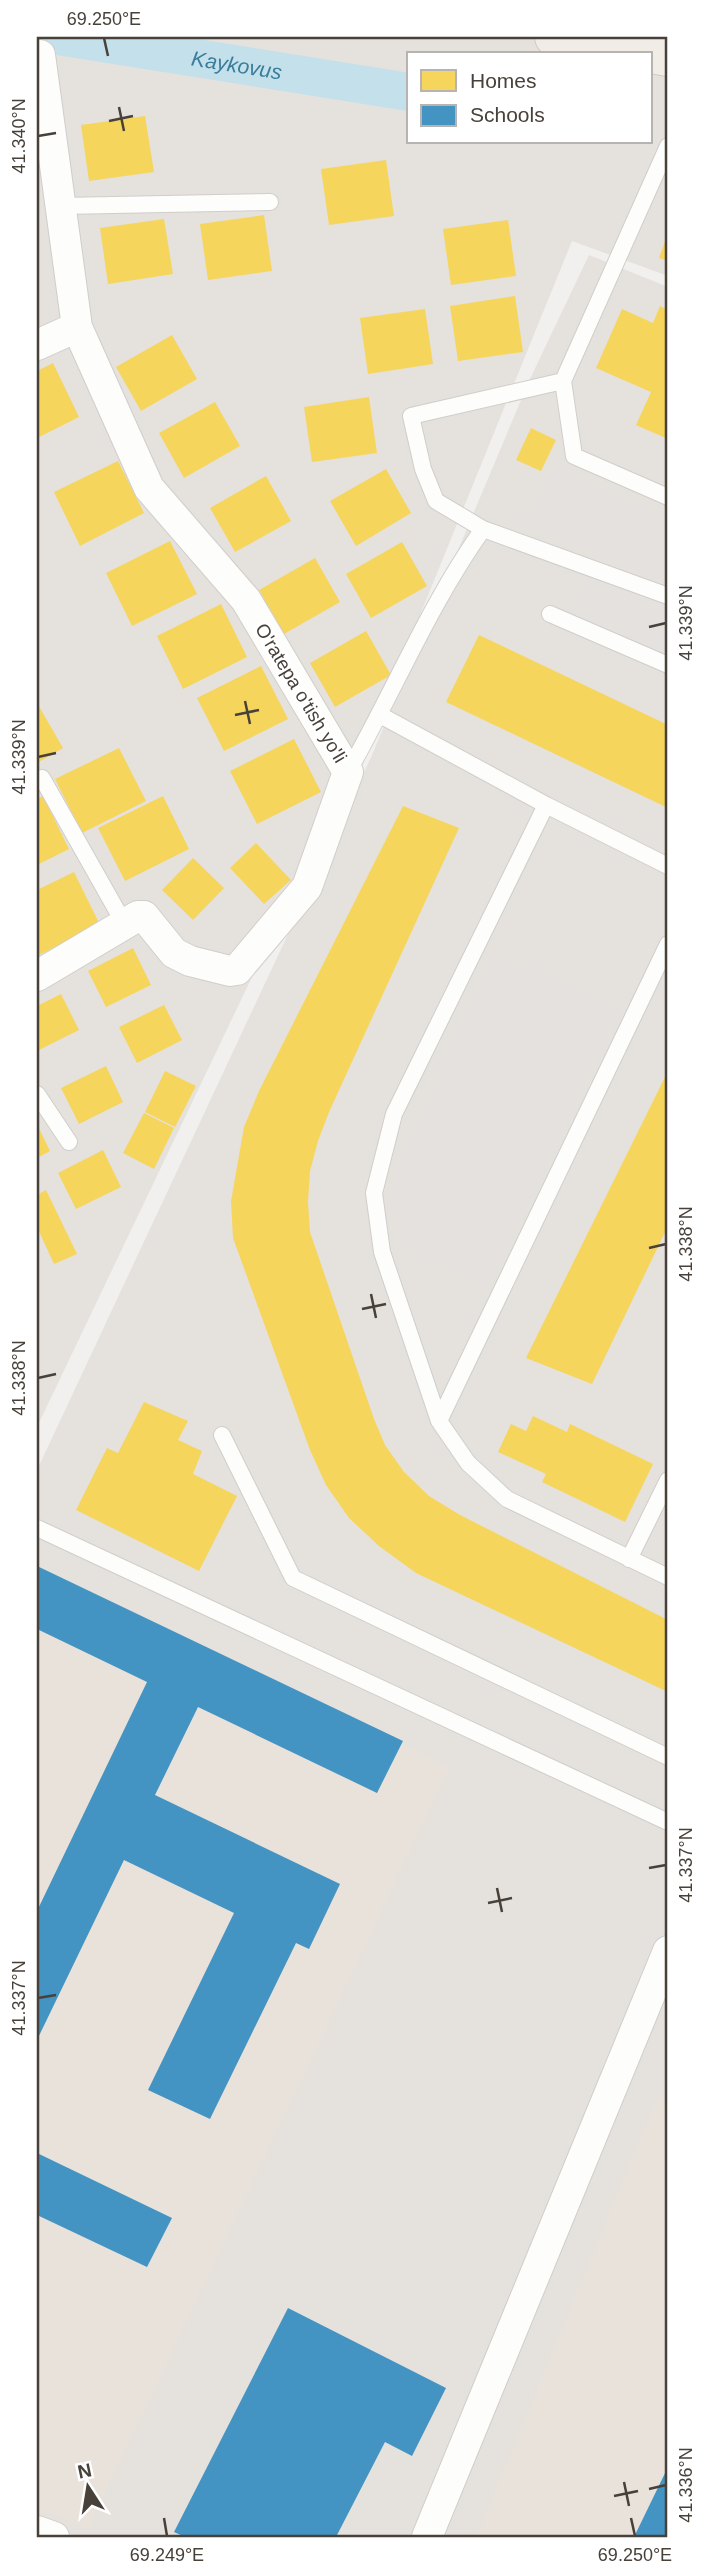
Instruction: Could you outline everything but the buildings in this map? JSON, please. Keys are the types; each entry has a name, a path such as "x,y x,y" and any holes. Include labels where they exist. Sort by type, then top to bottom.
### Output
{"main road":[{"path":"554,37 640,52"}],"street":[{"name":"O'ratepa o'tish yo'li","path":"40,55 77,327 149,488 246,600 348,772 307,887 237,970 230,971 190,961 174,953 144,916 138,916 125,925"},
{"path":"37,345 77,327"},
{"path":"37,976 125,925"},
{"path":"427,2537 668,1951"},
{"path":"37,2531 54,2537"}],"lane":[{"path":"668,146 563,381 574,456 668,497"},
{"path":"61,206 270,202"},
{"path":"563,381 411,416 423,469 436,501 483,529 668,596"},
{"path":"348,772 380,715 440,593 483,529"},
{"path":"550,614 668,665"},
{"path":"380,715 546,805 668,866"},
{"path":"41,778 125,925"},
{"path":"546,805 394,1114 374,1193 382,1252 439,1421 468,1463 507,1499 668,1577"},
{"path":"439,1421 668,944"},
{"path":"37,1094 69,1142"},
{"path":"222,1435 293,1578 668,1757"},
{"path":"629,1559 668,1480"},
{"path":"37,1528 668,1822"}],"shaded area":[{"path":"37,37 668,37 668,276 572,241 392,684 37,1427"},
{"path":"589,255 668,287 668,2537 37,2537 37,1470 372,755 529,381"},
{"path":"553,469 668,518 668,582 520,525"},
{"path":"591,572 668,605 668,661 570,619"},
{"path":"493,953 620,1009 488,1284 430,1260 402,1235 392,1182"},
{"path":"37,1566 450,1767 88,2529 37,2509"},
{"path":"657,2097 668,2103 668,2537 476,2537"}],"waterway":[{"name":"Kaykovus","path":"64,37 407,92"}]}
